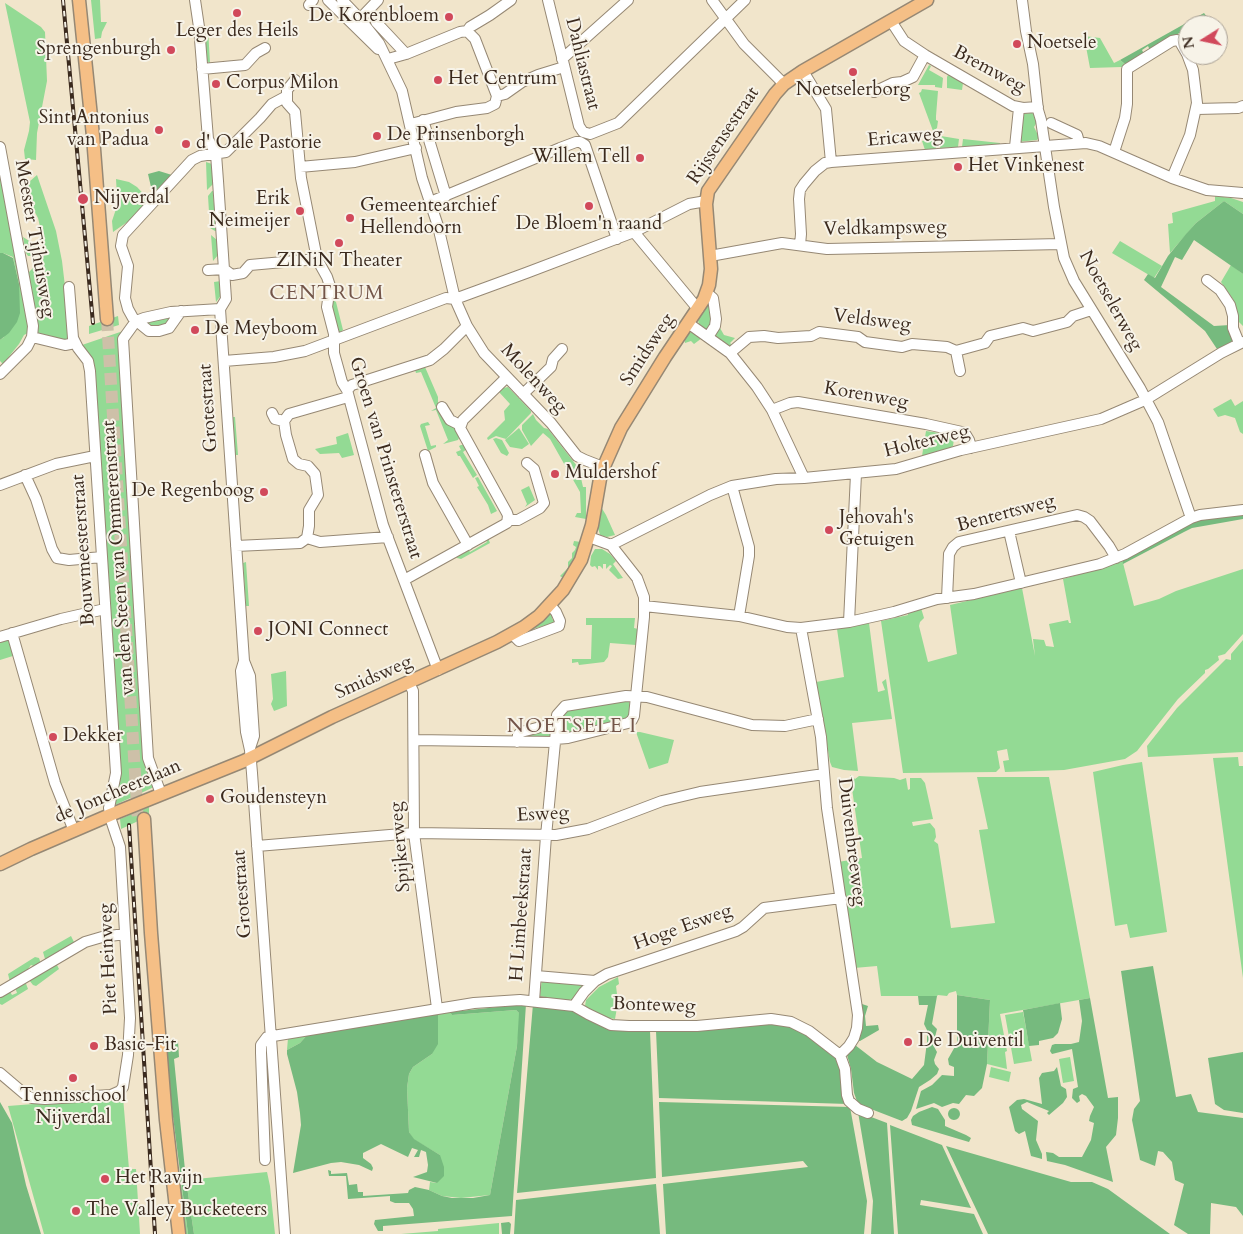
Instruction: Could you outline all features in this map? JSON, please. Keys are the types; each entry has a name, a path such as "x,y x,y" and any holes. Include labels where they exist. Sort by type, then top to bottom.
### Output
{"main road":[{"path":"79,0 110,318 99,143 85,0"},
{"name":"Rijssensestraat","path":"706,200 708,190 774,94 784,84 927,0"},
{"name":"Smidsweg","path":"250,753 438,670 512,634 531,622 550,605 571,578 581,560 593,521 592,488 606,446 621,428 664,357 698,309 706,293 710,275 710,256 706,200"},
{"name":"de Joncheerelaan","path":"0,864 72,828 110,816 250,753"},
{"path":"171,1234 159,1129 141,820 164,1101 179,1234"}],"street":[{"name":"Grotestraat","path":"195,0 208,139 216,154 226,299 220,309 244,661 242,671 248,707 246,732 250,753 272,1036 285,1234"},
{"name":"Grotestraat","path":"199,27 201,0"},
{"path":"328,0 354,18"},
{"path":"342,0 354,18"},
{"path":"354,18 371,0"},
{"path":"354,18 378,0"},
{"path":"388,59 406,54 454,34 467,31 470,27 511,0"},
{"name":"Dahliastraat","path":"548,0 579,126 616,239"},
{"path":"497,96 505,94 531,77 563,63 628,0"},
{"path":"712,0 724,19 748,49 784,84"},
{"path":"430,202 618,123 745,0"},
{"name":"Noetselerweg","path":"1022,0 1061,244 1070,271 1091,310 1158,422 1191,518"},
{"name":"Molenweg","path":"354,18 379,43 402,91 422,178 438,226 455,298 467,326 484,352 551,423 578,456 600,466"},
{"name":"Bremweg","path":"891,21 904,41 925,55 1019,108 1038,107"},
{"path":"376,22 406,54"},
{"path":"411,124 456,112 488,108 495,104 497,96 474,39 467,31"},
{"path":"1114,152 1125,118 1127,69 1172,41 1177,40 1187,54 1193,70 1197,106 1190,135 1172,178"},
{"path":"202,69 244,65 256,53 265,48"},
{"name":"Bremweg","path":"874,92 913,77 925,55"},
{"path":"800,245 800,190 818,168 831,162 827,114 819,96 803,72"},
{"path":"181,312 169,328 159,331 150,330 136,322 128,309 125,298 128,271 127,260 121,246 123,235 192,160 200,156 226,152 247,138 272,104 287,96 287,90 295,80"},
{"name":"Groen van Prinstererstraat","path":"287,96 287,103 295,112 300,167 318,259 328,269 330,286 327,307 334,340 334,353 342,382 348,393 383,525 438,670"},
{"path":"1197,106 1238,108 1243,104"},
{"path":"1015,147 1019,108"},
{"path":"423,120 446,196"},
{"name":"Ericaweg","path":"1051,123 1076,136 1079,142"},
{"name":"Ericaweg","path":"831,162 1079,142 1093,144 1172,178 1207,190 1243,193"},
{"name":"Meester Tijhuisweg","path":"0,147 33,322 32,337"},
{"path":"300,167 354,162 416,148"},
{"name":"Rijssensestraat","path":"224,361 274,357 304,351 446,298 455,298 558,261 634,232 689,204 706,200"},
{"path":"634,232 698,309"},
{"name":"Veldkampsweg","path":"710,256 776,244 827,249 1061,244"},
{"path":"208,270 224,268 232,275 243,273 250,265 318,259"},
{"path":"1207,280 1220,290 1230,305 1233,316 1233,328 1241,343"},
{"name":"Bouwmeesterstraat","path":"69,287 75,343 90,366 116,773 110,816"},
{"path":"706,293 713,298 716,319 715,326 708,337"},
{"path":"136,322 152,316 220,309"},
{"name":"Veldsweg","path":"730,353 749,337 812,336 819,332 858,337 865,342 902,347 912,344 947,347 956,351 985,343 990,336 1023,328 1032,331 1068,322 1073,316 1091,310"},
{"name":"van den Steen van Ommerenstraat","path":"136,322 122,339 122,342 148,758 161,794"},
{"path":"688,323 730,353 757,387 772,410 804,478"},
{"path":"307,538 309,510 318,495 315,474 308,466 299,464 293,459 284,421 289,414 348,393 352,385 425,362 444,349 467,326"},
{"path":"0,374 25,350 32,337 65,345 75,343"},
{"name":"Holterweg","path":"611,544 732,486 776,479 856,474 896,469 966,449 1102,418 1145,400 1241,343"},
{"path":"523,394 551,367 553,359 562,349"},
{"path":"956,351 960,371"},
{"path":"404,580 504,526 508,520 507,513 461,433 460,425 507,377"},
{"name":"Korenweg","path":"772,410 798,402 926,424 962,432 966,435 966,449"},
{"path":"442,407 450,420 460,425"},
{"path":"272,412 275,419 284,421"},
{"path":"425,455 433,484 468,545"},
{"path":"1,482 56,464 95,456"},
{"path":"508,520 518,520 540,508 544,503 534,469 527,463"},
{"path":"849,622 856,474"},
{"path":"25,475 36,499 52,549 57,558 69,560 102,557"},
{"path":"732,486 749,547 738,616"},
{"path":"644,606 738,616 786,627 802,628 849,622 894,612 937,599 1021,583 1092,566 1116,558 1191,518 1243,510"},
{"name":"Bentertsweg","path":"947,598 949,554 952,547 959,542 1080,515 1090,521 1116,558"},
{"path":"1009,531 1021,583"},
{"path":"236,546 300,542 307,538 320,542 388,537"},
{"path":"414,740 517,742 555,740 632,720 636,696 644,598 637,578 611,544 589,537"},
{"path":"512,634 519,641 559,626 560,621 550,605"},
{"path":"0,637 61,619 105,609"},
{"name":"Duivenbreeweg","path":"802,628 818,719 827,808 858,1015 854,1038 840,1055"},
{"path":"12,633 55,783 72,828"},
{"name":"Spijkerweg","path":"409,683 413,691 414,833 437,1008"},
{"path":"517,742 518,735 521,732 556,723 557,715 565,706 626,696 647,697 752,725 785,726 818,719"},
{"name":"H Limbeekstraat","path":"534,1001 556,723"},
{"name":"Esweg","path":"257,846 414,833 546,836 588,829 662,801 700,792 824,774"},
{"name":"Piet Heinweg","path":"0,1073 27,1096 38,1099 111,1095 120,1091 126,1075 130,1018 120,847 110,816"},
{"name":"Hoge Esweg","path":"574,1006 594,981 607,974 736,931 764,908 840,898"},
{"path":"0,992 85,942 102,937 125,934"},
{"name":"Hoge Esweg","path":"536,976 594,981"},
{"name":"Bonteweg","path":"272,1036 474,1002 534,1001 574,1006 611,1025 697,1026 782,1020 798,1024 840,1055"},
{"path":"265,1160 261,1045 267,1037 272,1036"},
{"path":"840,1055 845,1069 849,1101 858,1110 868,1113"}],"green space":[{"path":"91,0 100,0 101,22 107,22 101,38 95,39"},
{"path":"5,3 41,27 45,32 47,81 37,133 36,160 25,159 24,150 30,122"},
{"path":"1178,28 1178,34 1150,50 1148,46 1142,50 1144,54 1125,64 1120,60"},
{"path":"205,29 208,29 210,63 205,60"},
{"path":"1084,36 1100,38 1114,63 1120,60 1125,64 1122,67 1090,68"},
{"path":"929,65 931,66 929,70 943,78 942,88 935,87 935,85 918,85"},
{"path":"949,73 963,83 962,90 947,88"},
{"path":"922,89 938,91 936,120 938,121 937,128 933,131 919,93"},
{"path":"1032,113 1036,116 1037,122 1034,127 1039,137 1037,140 1017,142 1020,114"},
{"path":"937,136 936,149 925,150 922,141"},
{"path":"941,136 959,139 958,147 940,148"},
{"path":"963,139 1000,143 1000,144 962,147"},
{"path":"206,162 212,164 213,184 207,190"},
{"path":"0,165 29,321 28,333 24,335 3,364 0,361 0,340 4,337 19,284 13,257 0,253"},
{"path":"159,171 172,175 157,196 151,187 148,174"},
{"path":"37,175 56,231 62,261 71,337 67,342 36,335 28,273 46,252 38,218 22,188"},
{"path":"116,179 129,182 137,187 151,202 113,232 112,221 116,209 117,196"},
{"path":"212,191 216,231 210,228 208,196"},
{"path":"1215,196 1243,202 1243,214 1224,201 1196,223 1170,253 1168,224 1173,223 1172,213 1215,201"},
{"path":"1224,201 1243,214 1243,274 1194,240 1182,260 1175,257 1161,287 1214,326 1230,325 1233,341 1217,349 1205,331 1144,280 1148,274 1155,278 1168,256 1186,234 1196,223"},
{"path":"211,235 217,240 218,255 213,261"},
{"path":"23,237 34,244 36,252 33,256 28,256 26,253"},
{"path":"1120,241 1162,266 1154,278 1112,253"},
{"path":"0,253 13,258 19,284 20,313 17,322 9,333 0,340"},
{"path":"1231,265 1243,274 1243,326 1238,321 1233,299 1221,282"},
{"path":"221,281 222,294 216,302 214,282"},
{"path":"332,299 336,302 343,330 340,333 337,332 331,308"},
{"path":"709,301 712,319 709,332 699,325 698,320"},
{"path":"173,314 170,323 155,328 147,324 146,321"},
{"path":"118,316 119,325 89,334 89,326"},
{"path":"720,328 724,335 735,338 730,343 733,346 729,347 712,334"},
{"path":"126,330 154,787 115,805 112,804 117,780 103,511 82,345"},
{"path":"694,332 702,338 694,344 691,341 685,343 684,338 688,333"},
{"path":"425,367 438,397 438,405 455,426 460,436 458,440 443,444 448,440 436,410 431,411 436,408 421,372 416,373 415,370"},
{"path":"508,387 531,413 506,439 496,436 488,440 487,438 505,420 504,411 510,404 499,392 503,388"},
{"path":"1231,399 1235,406 1243,401 1243,434 1240,432 1235,418 1225,415 1218,417 1213,409"},
{"path":"533,414 544,428 548,429 584,475 581,478 583,487 586,487 586,519 575,517 577,513 581,513 580,492 550,439 543,433 531,446 522,430 522,425"},
{"path":"232,417 235,417 238,455 235,455"},
{"path":"428,422 430,425 425,426 431,446 436,445 436,447 428,451 420,426"},
{"path":"519,428 529,444 522,449 510,447 505,440"},
{"path":"926,431 953,435 953,446 922,456"},
{"path":"348,433 354,455 342,458 339,453 320,454 315,449 337,444 336,437"},
{"path":"493,439 502,440 509,453 507,456 501,453"},
{"path":"464,445 467,449 463,452 477,475 473,478 456,452 461,450 459,446"},
{"path":"478,477 497,511 491,514 477,487 479,486 475,478"},
{"path":"529,486 535,500 525,507 527,504 521,490"},
{"path":"601,507 615,535 607,537 600,535 598,528"},
{"path":"1243,514 1243,519 1192,528 1123,564 1122,559 1192,521"},
{"path":"484,537 488,538 490,543 461,559 455,556 467,547 470,552 487,542"},
{"path":"574,541 581,542 573,561 563,578 560,576 568,568 568,562 572,558 572,553 576,547 573,545"},
{"path":"595,549 602,549 610,554 616,561 613,564 623,578 618,579 609,570 612,566 610,565 606,569 606,564 603,564 603,569 598,566 598,570 595,566 592,567 590,565 591,556"},
{"path":"1122,559 1134,606 1243,569 1243,634 1225,654 1218,656 1219,660 1205,670 1205,673 1178,699 1137,751 1125,759 1064,770 1005,772 1003,761 1009,760 1007,749 997,751 1000,768 996,772 903,773 881,621 908,615 908,610 921,608 924,618 919,626 928,662 957,654 950,605 1022,588 1035,656 1033,639 1044,640 1046,646 1054,647 1049,624 1068,620 1071,623 1063,579"},
{"path":"246,562 249,606 246,606 243,563"},
{"path":"552,612 552,619 557,622 533,629 530,635 519,638"},
{"path":"586,618 635,618 634,628 638,629 636,645 610,643 608,657 604,662 579,665 578,662 572,663 572,659 591,659 592,625 586,625"},
{"path":"869,623 878,692 885,690 882,682 886,679 892,719 852,723 858,771 844,770 832,767 830,762 816,682 844,677 837,629"},
{"path":"9,637 16,655 0,660 0,639"},
{"path":"1243,640 1243,752 1148,757 1147,746 1177,708 1226,659 1231,660 1231,654"},
{"path":"286,671 287,706 274,711 271,704 273,699 271,674"},
{"path":"624,699 629,701 630,705 629,715 626,720 561,735 558,732 562,711"},
{"path":"552,726 551,738 522,740 522,735"},
{"path":"636,732 674,740 668,763 649,769"},
{"path":"1238,757 1239,766 1243,766 1243,978 1213,758"},
{"path":"1142,762 1167,932 1130,938 1127,924 1115,926 1093,772"},
{"path":"850,775 855,779 859,776 900,780 906,778 908,790 910,789 910,778 921,778 925,783 933,819 912,822 913,826 930,823 935,829 936,837 934,841 938,844 951,928 995,923 979,830 988,829 977,777 1049,777 1090,998 1000,1014 1007,1051 1005,1052 1007,1069 987,1064 990,1000 957,995 956,991 949,993 947,996 881,996 877,966 854,968 838,862 862,858"},
{"path":"149,807 149,816 121,829 120,819"},
{"path":"71,936 74,942 47,960 45,959 43,952"},
{"path":"35,957 39,958 41,964 36,967 31,965 28,969 30,971 10,982 8,974"},
{"path":"56,963 59,969 36,986 29,980"},
{"path":"1153,966 1176,1097 1191,1094 1198,1112 1243,1118 1243,1216 1236,1207 1211,1203 1210,1234 1188,1234 1174,1225 1184,1184 1175,1180 1172,1162 1163,1152 1158,1151 1155,1166 1140,1160 1132,1120 1134,1109 1140,1101 1121,971"},
{"path":"618,977 619,984 616,986 618,1002 615,1019 602,1017 585,1006 586,1000 599,987"},
{"path":"542,978 586,984 572,999 566,1001 540,996"},
{"path":"25,981 28,989 2,1005 0,1004 0,995 9,990 12,995 17,993 15,987"},
{"path":"957,995 990,1000 987,1064 982,1088 974,1096 966,1095 959,1104 953,1103 942,1107 934,1103 916,1109 921,1091 932,1085 942,1075 954,1076 954,1067 949,1065 948,1059 957,1043"},
{"path":"918,996 937,996 932,1024 937,1029 933,1045 937,1052 934,1060 935,1064 939,1069 937,1074 919,1087 911,1111 907,1118 902,1121 858,1104 847,1055 855,1045 877,1062 912,1079 924,1065 927,1042 927,1030 924,1024 928,1005 919,1005"},
{"path":"1090,998 1108,1098 1118,1097 1116,1135 1106,1147 1113,1182 1065,1165 1047,1161 1046,1152 1053,1153 1059,1157 1082,1157 1091,1140 1094,1123 1089,1121 1094,1107 1086,1096 1082,1094 1079,1096 1080,1101 1077,1103 1072,1098 1073,1089 1078,1087 1072,1049 1052,1054 1050,1051 1052,1045 1055,1044 1079,1042 1082,1021 1079,1000"},
{"path":"859,1003 868,1006 865,1016 866,1026 878,1025 879,1030 857,1041"},
{"path":"1060,1003 1062,1019 1058,1033 1053,1038 1039,1041 1039,1045 1029,1046 1023,1010"},
{"path":"526,1004 512,1216 383,1226 383,1231 378,1231 374,1224 375,1220 414,1216 413,1209 409,1203 395,1203 390,1201 390,1196 348,1199 346,1176 329,1176 328,1170 331,1171 331,1174 347,1173 349,1185 357,1184 358,1192 363,1192 363,1196 408,1193 409,1190 415,1187 452,1198 473,1198 490,1195 517,1046 519,1013 516,1010 452,1015 450,1012"},
{"path":"533,1004 569,1009 650,1031 656,1178 517,1193"},
{"path":"505,1005 450,1011 452,1015 516,1010 519,1013 520,1021 490,1195 461,1198 442,1196 429,1190 430,1182 437,1183 440,1155 413,1139 409,1132 407,1088 409,1074 413,1067 432,1054 438,1012"},
{"path":"438,1012 438,1044 432,1054 413,1067 409,1074 407,1088 409,1132 414,1139 440,1155 444,1167 444,1176 437,1183 413,1177 427,1172 426,1152 421,1150 419,1157 414,1157 418,1150 412,1148 408,1157 381,1144 363,1153 363,1158 373,1168 372,1171 359,1165 341,1162 293,1173 301,1125 297,1092 287,1050 300,1043 308,1034"},
{"path":"1023,1012 1032,1061 1014,1064 1005,1015"},
{"path":"782,1023 808,1035 836,1055 840,1063 848,1104 659,1098 656,1031"},
{"path":"308,1034 300,1043 287,1050 288,1038"},
{"path":"178,1041 179,1057 174,1059 186,1180 194,1234 188,1234 165,1044"},
{"path":"1243,1052 1243,1113 1224,1110 1215,1104 1208,1058"},
{"path":"1070,1057 1074,1081 1063,1083 1059,1059"},
{"path":"991,1067 1011,1072 1009,1082 989,1077"},
{"path":"1057,1067 1061,1086 1066,1089 1067,1097 1063,1103 1049,1115 1047,1113 1049,1111 1027,1102 1021,1105 1022,1109 1038,1121 1036,1140 1042,1154 1042,1159 1031,1156 1025,1131 1019,1134 1015,1131 1009,1107 1017,1100 1024,1099 1042,1104 1039,1078 1042,1073 1054,1071"},
{"path":"123,1097 129,1169 136,1169 140,1234 44,1234 8,1106"},
{"path":"0,1102 12,1123 26,1185 41,1234 0,1234"},
{"path":"659,1102 850,1107 867,1201 864,1234 666,1234 663,1184 808,1167 803,1161 662,1177"},
{"path":"932,1107 938,1109 945,1120 945,1126 971,1138 969,1142 912,1125 911,1120 913,1116"},
{"path":"954,1108 960,1114 954,1120 948,1114"},
{"path":"858,1112 887,1123 894,1234 871,1234 873,1201"},
{"path":"890,1125 942,1145 971,1208 921,1200 920,1205 974,1214 983,1234 898,1234"},
{"path":"946,1146 1071,1182 1092,1182 1108,1189 1170,1234 988,1234"},
{"path":"267,1172 275,1234 194,1234 186,1180"},
{"path":"181,1180 188,1234 184,1234 178,1181"},
{"path":"656,1184 660,1234 514,1234 516,1200"},
{"path":"509,1222 511,1224 510,1234 502,1234 501,1223"},
{"path":"499,1223 499,1234 401,1234 438,1231 438,1229"}],"tunnel":[{"path":"107,319 138,822"}],"railway":[{"path":"63,0 93,323"},
{"path":"129,825 155,1234"}],"place":[{"name":"Leger des Heils","path":"237,13"},
{"name":"De Korenbloem","path":"449,17"},
{"name":"Noetsele","path":"1017,44"},
{"name":"Sprengenburgh","path":"171,50"},
{"name":"Noetselerborg","path":"853,72"},
{"name":"Het Centrum","path":"438,80"},
{"name":"Corpus Milon","path":"216,84"},
{"name":"Sint Antonius van Padua","path":"159,130"},
{"name":"De Prinsenborgh","path":"377,136"},
{"name":"d' Oale Pastorie","path":"186,144"},
{"name":"Willem Tell","path":"640,158"},
{"name":"Het Vinkenest","path":"958,167"},
{"name":"Nijverdal","path":"83,199"},
{"name":"De Bloem'n raand","path":"589,206"},
{"name":"Erik Neimeijer","path":"300,211"},
{"name":"Gemeentearchief Hellendoorn","path":"350,218"},
{"name":"ZINiN Theater","path":"339,243"},
{"name":"De Meyboom","path":"195,330"},
{"name":"Muldershof","path":"555,474"},
{"name":"De Regenboog","path":"264,492"},
{"name":"Jehovah's Getuigen","path":"829,530"},
{"name":"JONI Connect","path":"258,631"},
{"name":"Dekker","path":"53,737"},
{"name":"Goudensteyn","path":"210,799"},
{"name":"De Duiventil","path":"908,1042"},
{"name":"Basic-Fit","path":"94,1046"},
{"name":"Tennisschool Nijverdal","path":"73,1078"},
{"name":"Het Ravijn","path":"105,1179"},
{"name":"The Valley Bucketeers","path":"76,1211"}],"district":[{"name":"CENTRUM","path":"327,294"},
{"name":"NOETSELE I","path":"572,727"}]}
